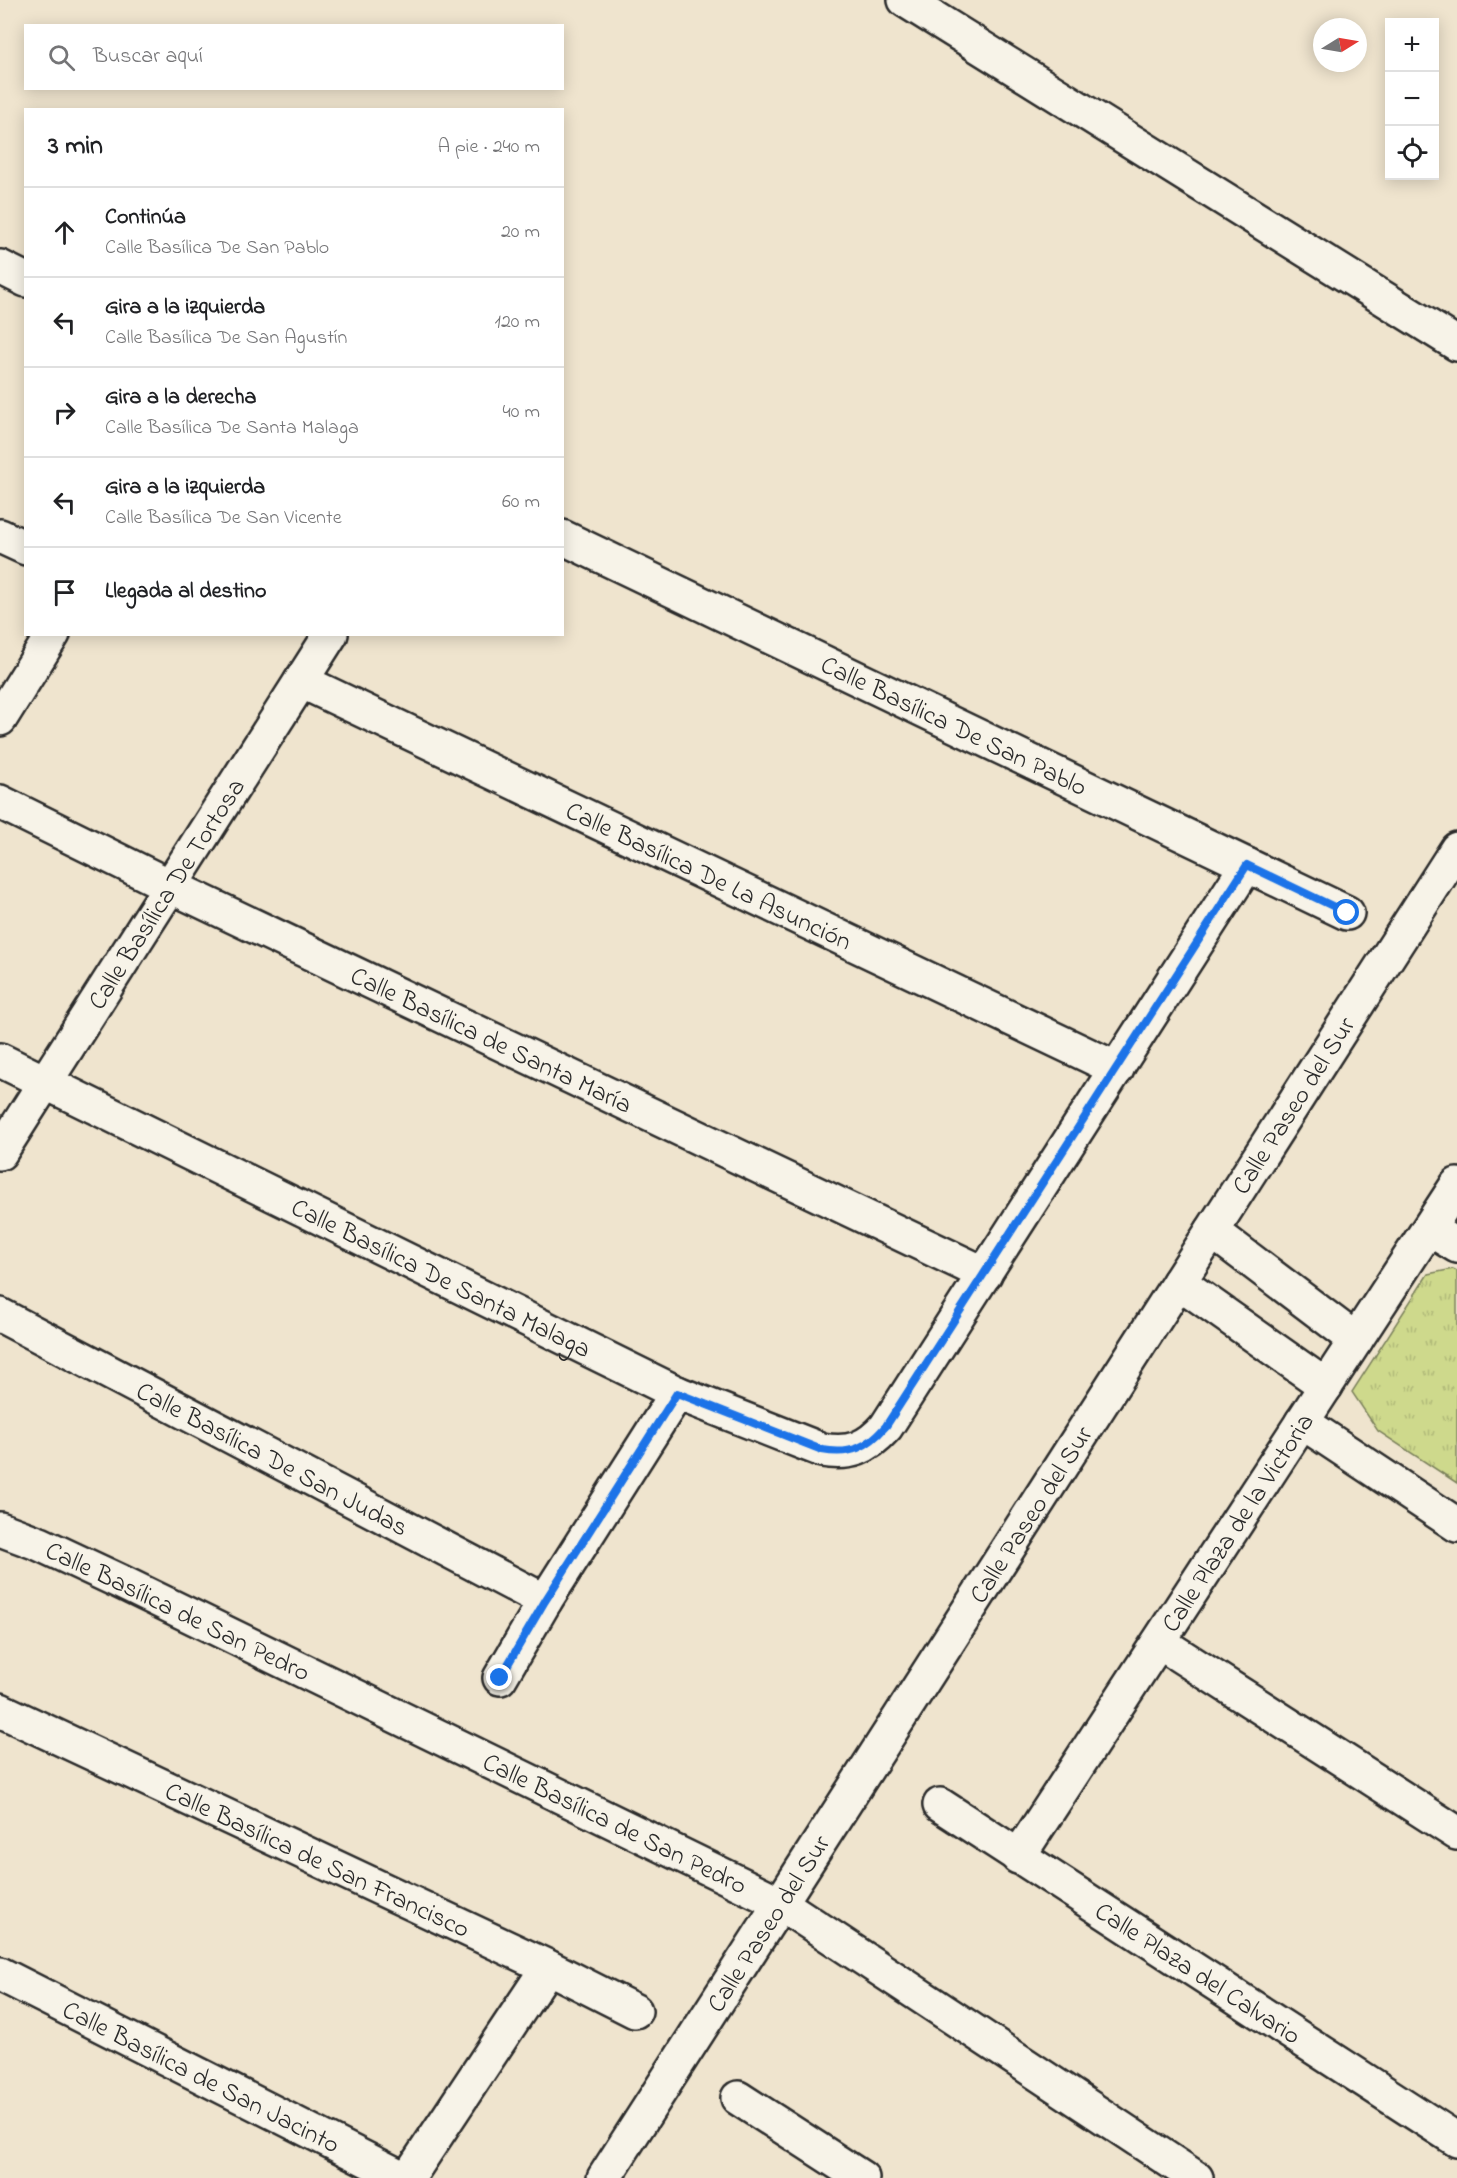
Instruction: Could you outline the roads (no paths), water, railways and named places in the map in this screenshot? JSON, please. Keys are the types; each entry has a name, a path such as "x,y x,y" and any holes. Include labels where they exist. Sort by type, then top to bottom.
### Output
{"street":[{"path":"905,0 1457,344"},
{"path":"0,267 24,279"},
{"path":"0,536 24,547"},
{"name":"Calle Basílica De San Pablo","path":"564,538 1347,913"},
{"path":"0,719 52,636"},
{"name":"Calle Basílica De Tortosa","path":"0,1153 330,636"},
{"name":"Calle Basílica De La Asunción","path":"302,681 1117,1069"},
{"name":"Calle Basílica de Santa María","path":"0,802 170,886 985,1274"},
{"name":"Calle Paseo del Sur","path":"604,2178 1457,849"},
{"name":"Calle Basílica De Santa Malaga","path":"0,1060 677,1393 822,1450 838,1452 863,1447 875,1439 886,1426 1247,865"},
{"name":"Calle Plaza de la Victoria","path":"1018,1857 1457,1185"},
{"path":"1429,1229 1457,1246"},
{"path":"1212,1231 1356,1340"},
{"path":"1179,1282 1326,1386"},
{"name":"Calle Basílica De San Judas","path":"0,1315 545,1601"},
{"path":"500,1678 545,1601 677,1393"},
{"path":"1302,1422 1457,1525"},
{"name":"Calle Basílica de San Pedro","path":"0,1529 40,1544 132,1588 780,1903 1196,2178"},
{"path":"1159,1642 1457,1833"},
{"name":"Calle Basílica de San Francisco","path":"0,1710 548,1967 635,2011"},
{"name":"Calle Plaza del Calvario","path":"940,1805 1457,2140"},
{"path":"408,2178 548,1967"},
{"name":"Calle Basílica de San Jacinto","path":"0,1974 403,2178"},
{"path":"738,2098 842,2173"}]}
